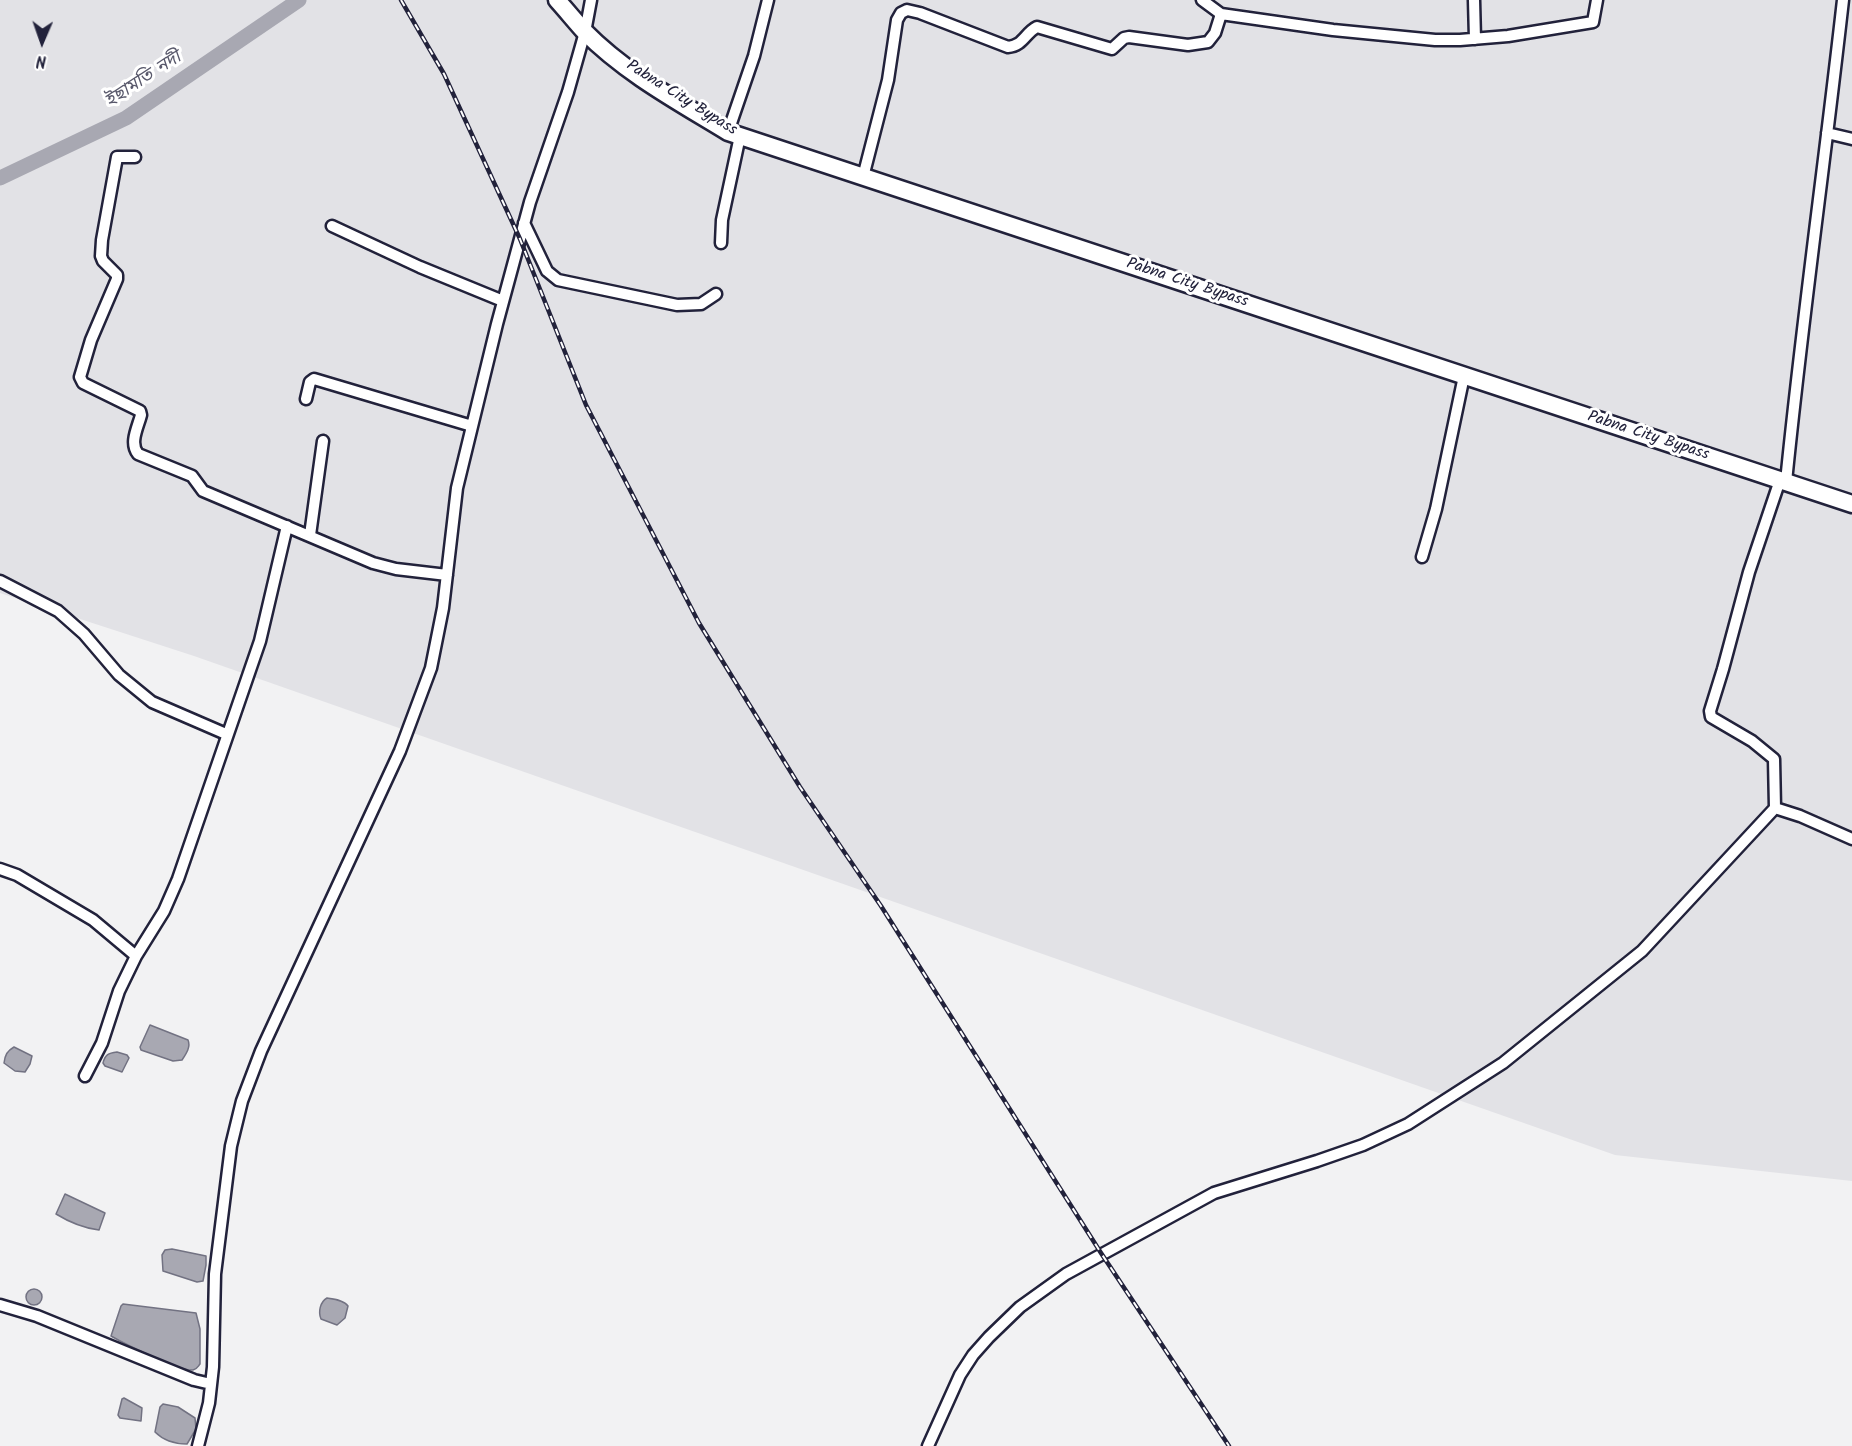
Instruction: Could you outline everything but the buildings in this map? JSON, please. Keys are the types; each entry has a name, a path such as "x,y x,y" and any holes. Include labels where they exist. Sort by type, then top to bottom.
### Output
{"highway":[{"name":"Pabna City Bypass","path":"557,0 585,32 617,60 669,96 734,134 1852,504"}],"street":[{"path":"198,1446 209,1403 211,1384 214,1274 231,1146 242,1101 261,1051 400,751 431,668 443,608 457,488 524,223 568,92 585,32 591,0"},
{"path":"721,243 734,134 768,0"},
{"path":"1202,0 1221,14 1333,30 1435,40 1475,39 1529,33 1593,22 1597,0"},
{"path":"1474,0 1475,39"},
{"path":"928,1446 960,1375 978,1349 1020,1307 1066,1274 1214,1193 1317,1161 1372,1141 1408,1124 1503,1063 1642,951 1775,808 1774,759 1752,741 1711,717 1710,711 1749,572 1783,481 1843,0"},
{"path":"863,177 888,80 895,27 901,13 907,10 1008,47 1020,44 1037,27 1112,49 1126,37 1188,45 1208,42 1215,33 1221,14"},
{"path":"1827,133 1852,139"},
{"path":"135,157 117,157 101,256 117,275 117,279 91,340 80,377 83,383 140,411 141,415 133,442 134,449 138,454 192,477 203,491 374,563 396,569 447,575"},
{"path":"524,223 546,271 558,280 677,305 701,304 716,294"},
{"path":"332,226 420,267 503,301"},
{"path":"1422,557 1436,509 1464,376"},
{"path":"306,399 310,382 314,379 472,426"},
{"path":"310,535 322,441"},
{"path":"85,1076 102,1043 119,992 136,956 164,911 178,879 226,734 260,641 287,526"},
{"path":"0,581 57,611 84,634 119,675 152,702 226,734"},
{"path":"1775,808 1800,816 1852,839"},
{"path":"0,869 17,875 93,920 136,956"},
{"path":"0,1305 37,1316 194,1380 211,1384"}],"shaded area":[{"path":"0,0 1852,0 1852,1181 1615,1155 194,656 0,593"},
{"path":"150,1025 188,1040 188,1048 182,1060 173,1061 141,1050 140,1047"},
{"path":"14,1047 32,1056 25,1072 15,1071 4,1063 7,1054"},
{"path":"117,1052 129,1058 122,1072 105,1066 103,1063 107,1055"},
{"path":"65,1194 105,1213 99,1230 76,1224 56,1214"},
{"path":"172,1249 206,1256 203,1281 197,1282 163,1271 162,1255 165,1250"},
{"path":"34,1289 40,1291 42,1297 40,1303 34,1305 28,1303 26,1297 28,1291"},
{"path":"327,1298 336,1299 348,1306 345,1318 337,1325 321,1319 320,1307"},
{"path":"123,1304 196,1313 200,1329 200,1364 198,1367 193,1370 177,1367 111,1336"},
{"path":"124,1398 142,1408 141,1421 120,1418 118,1415"},
{"path":"163,1404 178,1407 195,1418 196,1429 187,1444 162,1438 155,1432 160,1407"}],"waterway":[{"name":"ইছামতি নদী","path":"0,178 126,118 299,0"}],"railway":[{"path":"401,0 444,74 520,239 586,405 699,623 800,787 881,906 1101,1253 1229,1446"}]}
